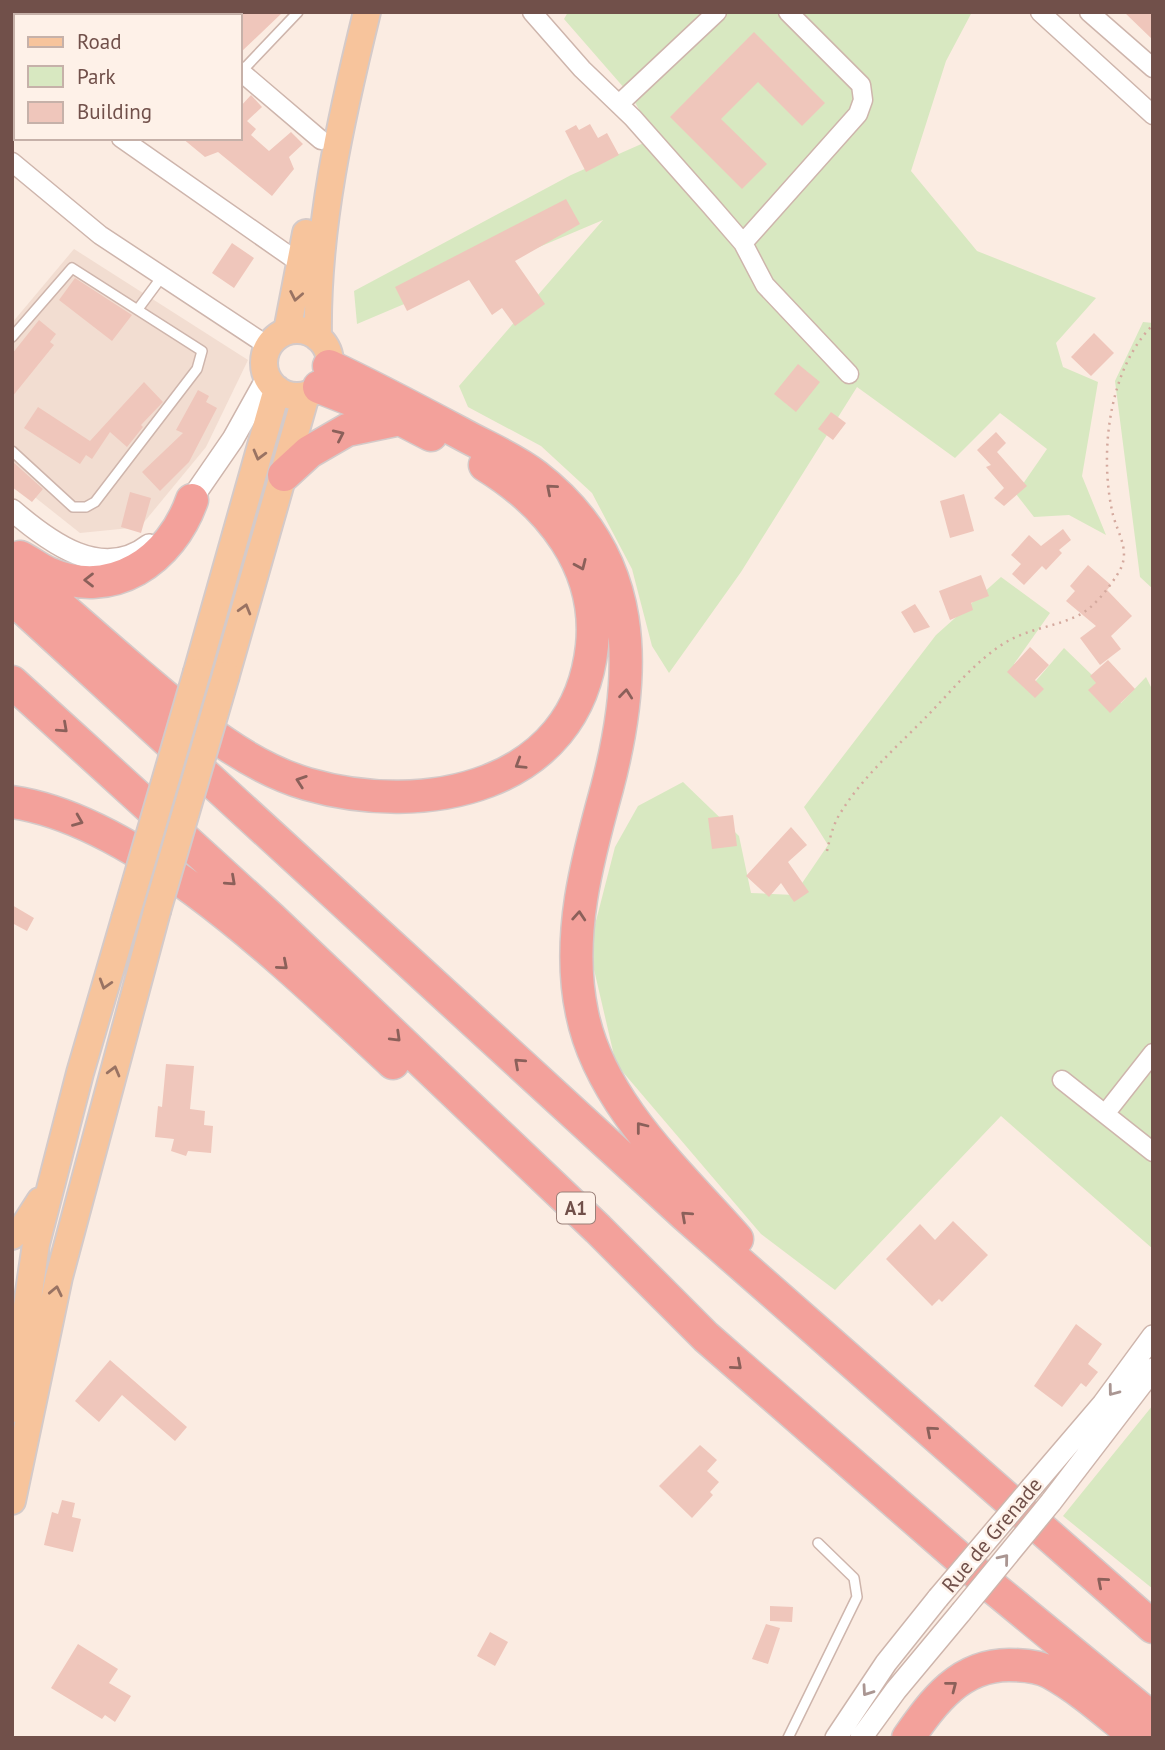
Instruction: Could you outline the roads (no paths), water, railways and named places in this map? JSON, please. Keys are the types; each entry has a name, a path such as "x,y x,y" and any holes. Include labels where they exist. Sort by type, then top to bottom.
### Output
{"highway":[{"path":"12,564 225,745 275,771 306,783 361,797 438,795 486,783 524,763 556,736 574,711 587,678 591,656 594,627 588,583 563,534 539,508 498,473 318,371"},
{"path":"318,371 496,451 534,474 565,501 596,545 617,593 626,635 627,685 622,726 586,868 580,908 576,976 582,1015 597,1060 624,1105 668,1160 832,1344"},
{"path":"284,475 309,452 347,430 400,419"},
{"path":"12,553 50,573 74,580 106,580 139,570 163,551 182,527 192,500"},
{"path":"12,598 685,1215 1153,1627"},
{"name":"A1","path":"12,682 271,918 588,1219 706,1337 996,1590 1153,1719"},
{"path":"12,803 61,814 98,830 141,853 191,889 370,1042 550,1208 706,1337"},
{"path":"908,1738 934,1701 970,1673 995,1665 1022,1664 1049,1671 1138,1738"}],"main road":[{"path":"318,371 290,396 272,384 264,368 278,338 301,264 321,140 348,12"},
{"path":"12,1409 25,1352 70,1232 157,911 284,475 318,371 321,246 343,118 367,12"},
{"path":"278,338 309,332 318,371"},
{"path":"12,1501 36,1244 51,1181 197,672 272,384"},
{"path":"12,1236 24,1226 51,1181"}],"street":[{"path":"532,12 619,104 743,243 761,280 849,374"},
{"path":"619,104 717,12"},
{"path":"743,243 858,114 863,100 861,85 788,12"},
{"path":"1040,12 1153,116"},
{"path":"1089,12 1153,68"},
{"path":"242,73 321,140"},
{"path":"124,140 301,264"},
{"path":"12,162 100,235 161,278 278,338"},
{"path":"12,510 49,541 69,552 81,556 120,558 138,554 153,543 192,500 272,384"},
{"path":"1105,1114 1153,1053"},
{"path":"1062,1080 1153,1152"},
{"name":"Rue de Grenade","path":"836,1738 886,1663 1103,1404 1153,1336"},
{"name":"Rue de Grenade","path":"861,1738 896,1690 1051,1502 1153,1369"}],"lane":[{"path":"242,69 298,12"},
{"path":"12,337 72,268 202,351 202,360 95,502 86,507 73,507 12,451"},
{"path":"138,309 161,278"},
{"path":"788,1738 857,1597 855,1577 818,1543"}]}
